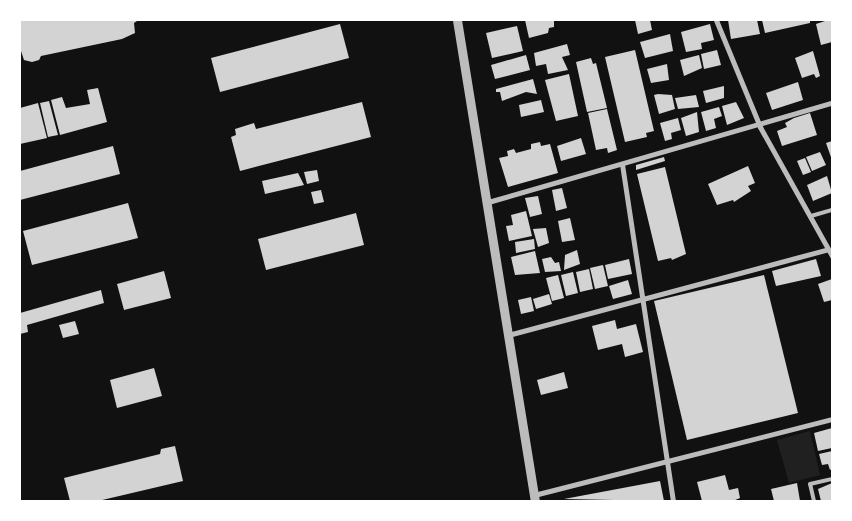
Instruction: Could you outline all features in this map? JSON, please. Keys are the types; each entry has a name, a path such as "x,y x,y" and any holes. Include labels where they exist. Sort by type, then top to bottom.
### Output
{"street":[{"path":"457,20 488,202 534,498 832,419"},
{"path":"716,20 760,127 832,256"},
{"path":"488,202 760,127 832,103"},
{"path":"622,164 673,501"},
{"path":"508,335 643,300 828,248"}],"lane":[{"path":"811,216 832,210"},
{"path":"814,501 810,484 832,479"}],"shaded area":[{"path":"810,431 820,475 789,483 777,440"}],"building":[{"path":"20,20 137,21 134,23 135,33 122,39 41,56 39,60 32,62 24,60 20,48"},
{"path":"525,20 554,20 554,27 549,28 548,33 529,38"},
{"path":"635,20 650,20 652,30 638,34"},
{"path":"728,20 757,20 760,34 731,39"},
{"path":"762,20 810,20 810,23 765,33"},
{"path":"828,20 832,21 832,42 821,45 816,24"},
{"path":"340,24 349,58 220,92 211,58"},
{"path":"710,24 714,40 701,43 702,49 686,52 681,32"},
{"path":"517,26 523,51 492,58 486,33"},
{"path":"670,34 673,51 645,58 640,42"},
{"path":"567,44 570,55 562,57 568,70 548,74 546,64 536,66 534,53"},
{"path":"635,50 654,131 646,133 647,137 625,142 605,57"},
{"path":"717,50 721,65 704,69 701,54"},
{"path":"813,51 820,76 816,78 814,74 802,78 795,58"},
{"path":"526,55 530,70 495,79 491,65"},
{"path":"699,55 702,68 684,76 680,60"},
{"path":"591,58 593,64 596,63 607,108 587,112 576,62"},
{"path":"667,64 669,80 651,83 647,69"},
{"path":"569,74 578,116 556,121 545,80"},
{"path":"533,79 537,94 526,92 502,101 500,92 496,92 496,89"},
{"path":"798,82 803,100 772,110 766,93"},
{"path":"724,86 724,98 706,103 703,91"},
{"path":"98,88 107,122 60,135 51,100 62,97 66,108 90,104 87,90"},
{"path":"654,95 672,95 675,109 659,114"},
{"path":"696,95 699,107 678,109 675,98"},
{"path":"541,100 544,112 521,117 519,105"},
{"path":"49,101 58,135 48,137 40,103"},
{"path":"362,102 371,137 240,171 231,137 236,135 235,129 254,123 256,129"},
{"path":"736,102 744,118 727,125 722,106"},
{"path":"38,103 47,138 20,144 20,108"},
{"path":"719,107 722,116 714,119 716,128 706,131 701,112"},
{"path":"607,109 617,150 608,153 607,148 596,150 588,113"},
{"path":"697,112 699,132 686,136 681,118"},
{"path":"810,113 817,135 782,146 777,131 787,127 785,123 794,118"},
{"path":"678,118 681,130 671,133 672,139 665,141 660,123"},
{"path":"581,138 586,154 561,161 557,146"},
{"path":"832,141 832,160 826,143"},
{"path":"540,142 541,146 550,144 558,173 508,187 499,158 508,156 507,151 514,149 516,153 531,149 531,144"},
{"path":"113,146 120,174 20,200 20,171"},
{"path":"820,152 826,165 812,171 806,157"},
{"path":"664,157 665,161 636,170 636,165"},
{"path":"805,158 811,172 803,175 797,161"},
{"path":"748,166 755,183 748,186 751,191 734,202 733,200 717,205 708,184"},
{"path":"665,167 686,254 672,260 671,258 658,261 637,174"},
{"path":"317,170 319,181 307,184 304,172"},
{"path":"298,173 304,185 265,194 262,181"},
{"path":"827,176 832,193 813,201 807,185"},
{"path":"562,188 567,208 556,211 552,190"},
{"path":"321,190 324,202 314,204 311,192"},
{"path":"538,196 542,214 530,217 525,198"},
{"path":"128,203 138,238 32,265 23,231"},
{"path":"526,211 532,236 509,241 506,226 513,225 511,215"},
{"path":"356,213 364,245 266,270 258,239"},
{"path":"570,218 575,240 562,242 558,221"},
{"path":"546,228 549,243 538,247 533,229"},
{"path":"534,239 535,249 516,253 515,242"},
{"path":"577,250 580,264 564,270 565,255"},
{"path":"535,251 540,273 515,275 511,257"},
{"path":"551,257 555,263 559,262 561,271 545,272 542,259"},
{"path":"629,259 632,274 608,279 605,265"},
{"path":"816,259 821,276 776,286 772,271"},
{"path":"603,265 608,286 595,289 590,268"},
{"path":"589,269 593,289 580,292 576,272"},
{"path":"164,271 171,298 124,310 117,284"},
{"path":"573,272 578,293 566,296 561,275"},
{"path":"558,275 564,298 552,301 546,278"},
{"path":"764,275 798,413 687,440 654,301"},
{"path":"832,279 832,300 824,302 818,284"},
{"path":"628,280 632,294 613,299 609,286"},
{"path":"101,290 104,303 27,325 28,332 20,334 20,313"},
{"path":"549,294 552,304 536,309 533,299"},
{"path":"531,297 534,311 521,314 518,300"},
{"path":"615,320 617,329 636,324 643,352 625,357 622,344 598,350 592,326"},
{"path":"75,321 79,334 63,338 59,325"},
{"path":"154,368 162,396 117,408 110,380"},
{"path":"564,372 568,388 541,395 537,380"},
{"path":"832,428 832,448 818,451 814,433"},
{"path":"175,446 183,481 98,501 70,501 64,478 160,454 161,449"},
{"path":"832,451 832,469 830,470 828,464 822,465 819,454"},
{"path":"725,475 729,490 738,488 740,498 733,501 702,501 697,482"},
{"path":"660,481 664,501 564,499"},
{"path":"797,483 800,501 774,501 771,489"},
{"path":"832,483 832,500 821,501 818,489"}]}
